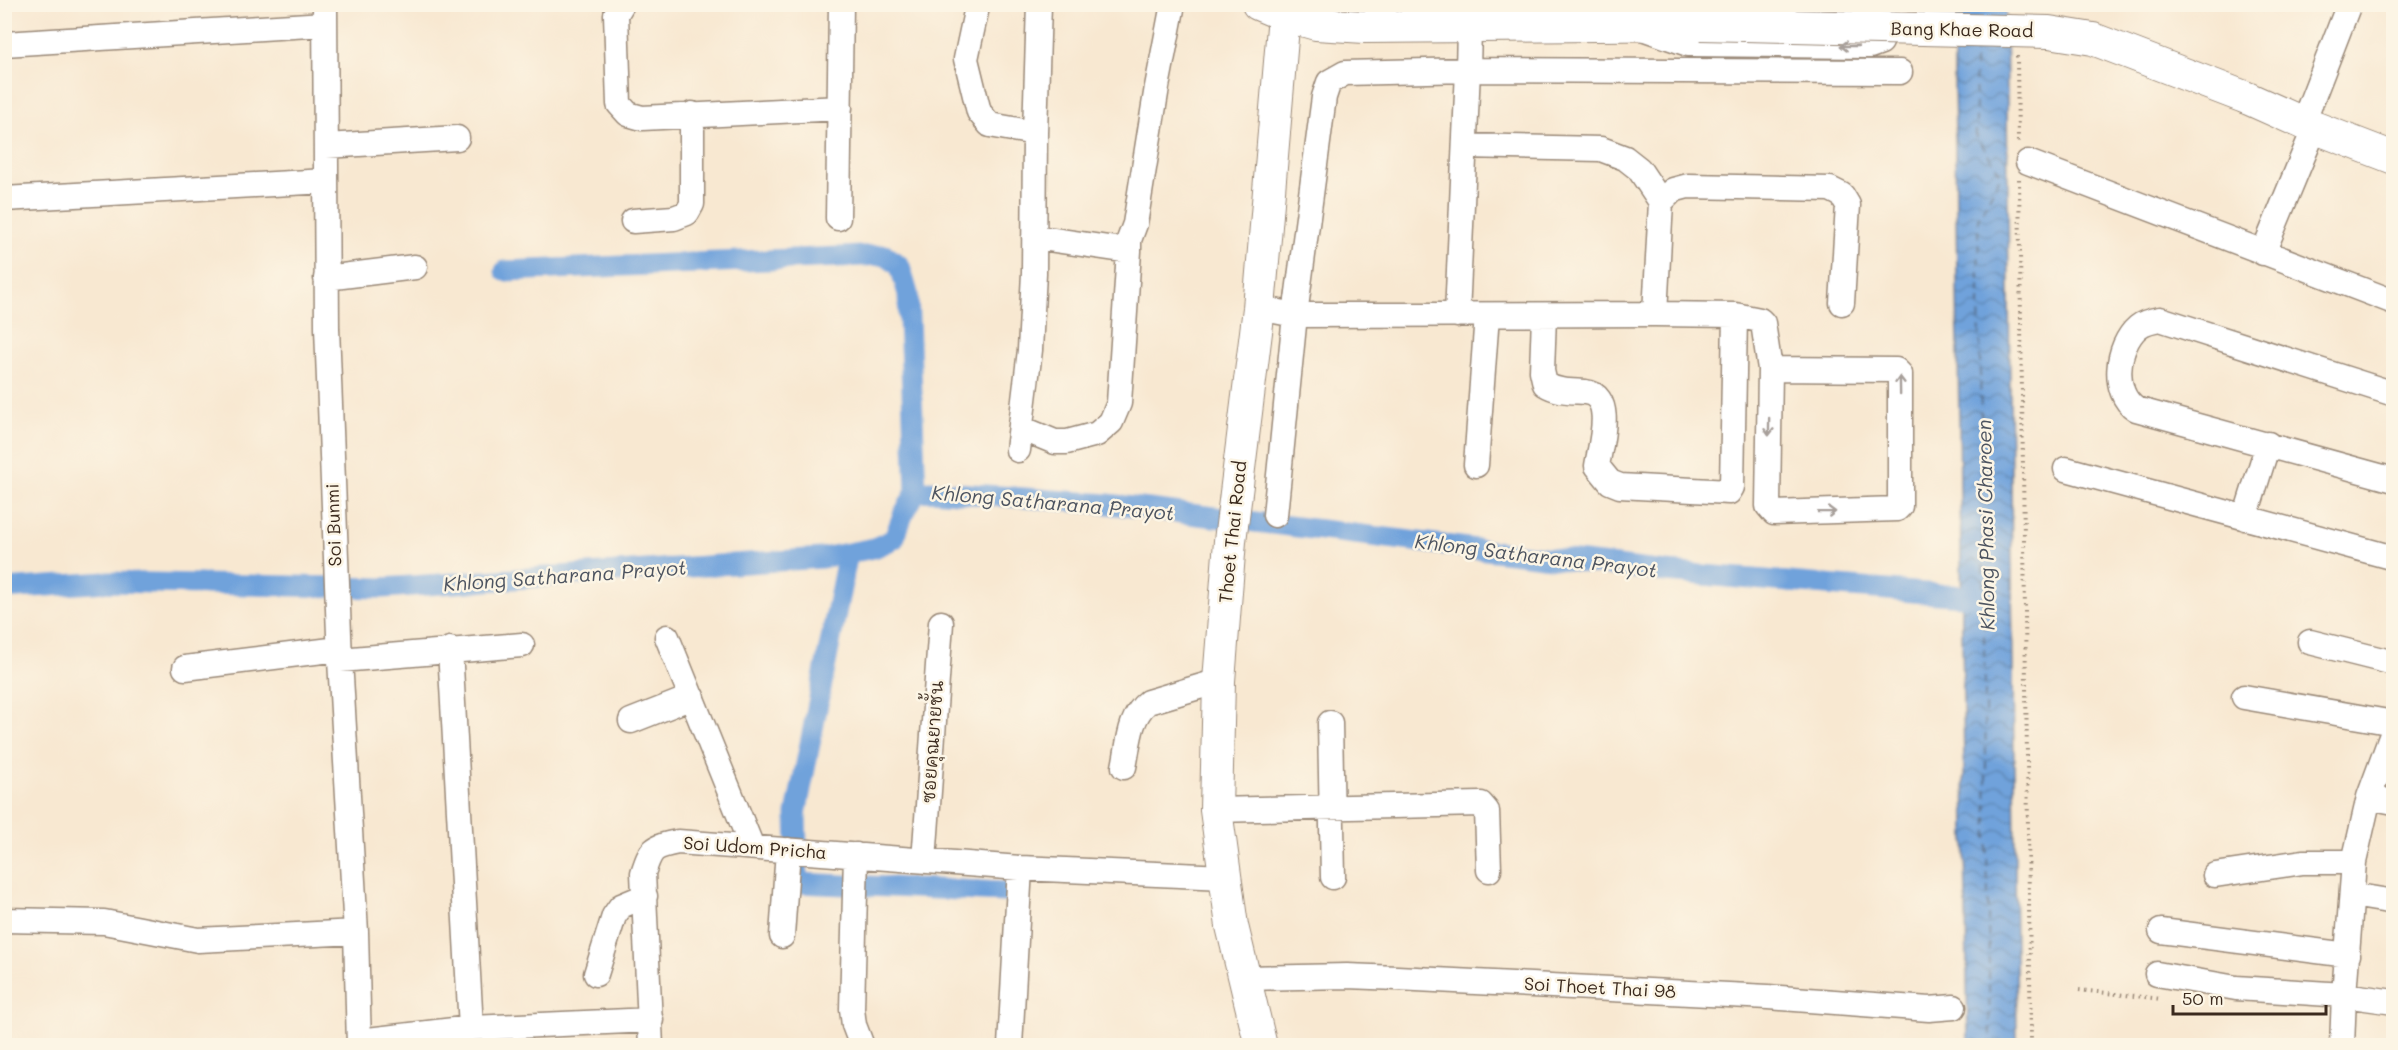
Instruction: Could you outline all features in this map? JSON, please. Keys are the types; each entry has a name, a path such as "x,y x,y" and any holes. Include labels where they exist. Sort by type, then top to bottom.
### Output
{"main road":[{"name":"Bang Khae Road","path":"1271,10 1316,24 1365,27 1469,28 1634,15 1701,24 2049,32 2093,39 2394,158"},
{"name":"Thoet Thai Road","path":"1262,1046 1232,926 1216,810 1219,681 1230,542 1258,308 1271,10"}],"street":[{"path":"622,4 616,14 619,104 628,114 642,118 840,108"},
{"path":"838,219 841,4"},
{"path":"1040,4 1030,350 1020,439 1067,442 1098,434 1111,422 1119,403 1129,240 1135,224 1173,4"},
{"path":"1634,15 1665,4"},
{"path":"1634,15 1688,44 1870,46 1881,42 1884,34 1884,17 1880,9 1871,5 1810,4"},
{"path":"2263,253 2349,4"},
{"path":"977,7 966,59 979,112 990,125 1035,133"},
{"path":"4,44 325,14"},
{"name":"Soi Bunmi","path":"325,14 326,278 339,654 356,932 359,1043"},
{"path":"1457,315 1469,28"},
{"path":"1275,515 1296,315 1323,97 1329,82 1345,73 1468,70 1900,72"},
{"path":"633,221 674,218 687,213 692,204 692,114"},
{"path":"326,146 457,138"},
{"path":"1465,146 1601,149 1625,158 1639,169 1661,202 1655,314"},
{"path":"2022,163 2394,302"},
{"path":"4,199 326,181"},
{"path":"1661,202 1673,190 1688,186 1830,189 1842,195 1848,205 1842,303"},
{"path":"1034,237 1129,251"},
{"path":"326,278 415,267"},
{"path":"1258,308 1296,315 1735,315 1762,322 1770,369 1768,506 1770,510 1774,513 1897,509 1900,506 1900,374 1896,370 1770,369"},
{"path":"1476,465 1488,315"},
{"path":"1544,316 1542,371 1545,384 1556,391 1590,393 1600,399 1605,410 1597,465 1610,482 1620,486 1729,492 1732,487 1735,315"},
{"path":"2394,394 2160,319 2138,327 2127,345 2120,367 2121,389 2129,405 2136,409 2394,480"},
{"path":"2245,518 2268,444"},
{"path":"2066,470 2394,558"},
{"name":"ซอยคุณยายชั้น","path":"924,861 941,623"},
{"path":"667,637 752,847"},
{"path":"2310,642 2394,663"},
{"path":"185,668 339,654 522,645"},
{"path":"450,650 472,1037"},
{"path":"1124,767 1134,718 1141,707 1148,702 1219,681"},
{"path":"2244,697 2394,723"},
{"path":"631,721 692,698"},
{"path":"1330,723 1334,878"},
{"path":"2348,1045 2344,995 2354,862 2369,797 2394,729"},
{"path":"2369,797 2394,802"},
{"path":"1216,810 1481,804 1487,811 1489,870"},
{"name":"Soi Udom Pricha","path":"651,1046 643,873 650,853 662,845 678,842 1020,868 1225,877"},
{"path":"782,936 788,850"},
{"path":"856,855 852,1009 854,1024 862,1046"},
{"path":"2215,875 2303,862 2354,862"},
{"path":"1010,1046 1020,868"},
{"path":"596,974 614,916 621,906 645,896"},
{"path":"2352,896 2394,902"},
{"path":"4,920 104,922 198,940 356,932"},
{"path":"2161,931 2348,954"},
{"path":"2157,974 2236,988 2344,995 2394,1002"},
{"name":"Soi Thoet Thai 98","path":"1246,978 1397,978 1756,996 1929,1010 1954,1008"},
{"path":"359,1043 472,1037 651,1020"}],"path":[{"path":"2016,49 2022,163 2031,1046"}],"water":[{"name":"Khlong Phasi Charoen","path":"1953,5 2006,5 2017,1045 1968,1045"}],"waterway":[{"path":"505,271 885,255 900,266 908,294 916,492"},
{"name":"Khlong Satharana Prayot","path":"4,589 107,582 382,588 822,558 874,548 894,539 903,515 916,492 931,491 1108,504 1666,572 1987,598"},
{"path":"848,553 796,814 798,883 1005,892"}],"ferry route":[{"path":"1975,4 1975,14"},
{"path":"1975,46 1976,135 2001,175 1978,219 1990,1046"}]}
